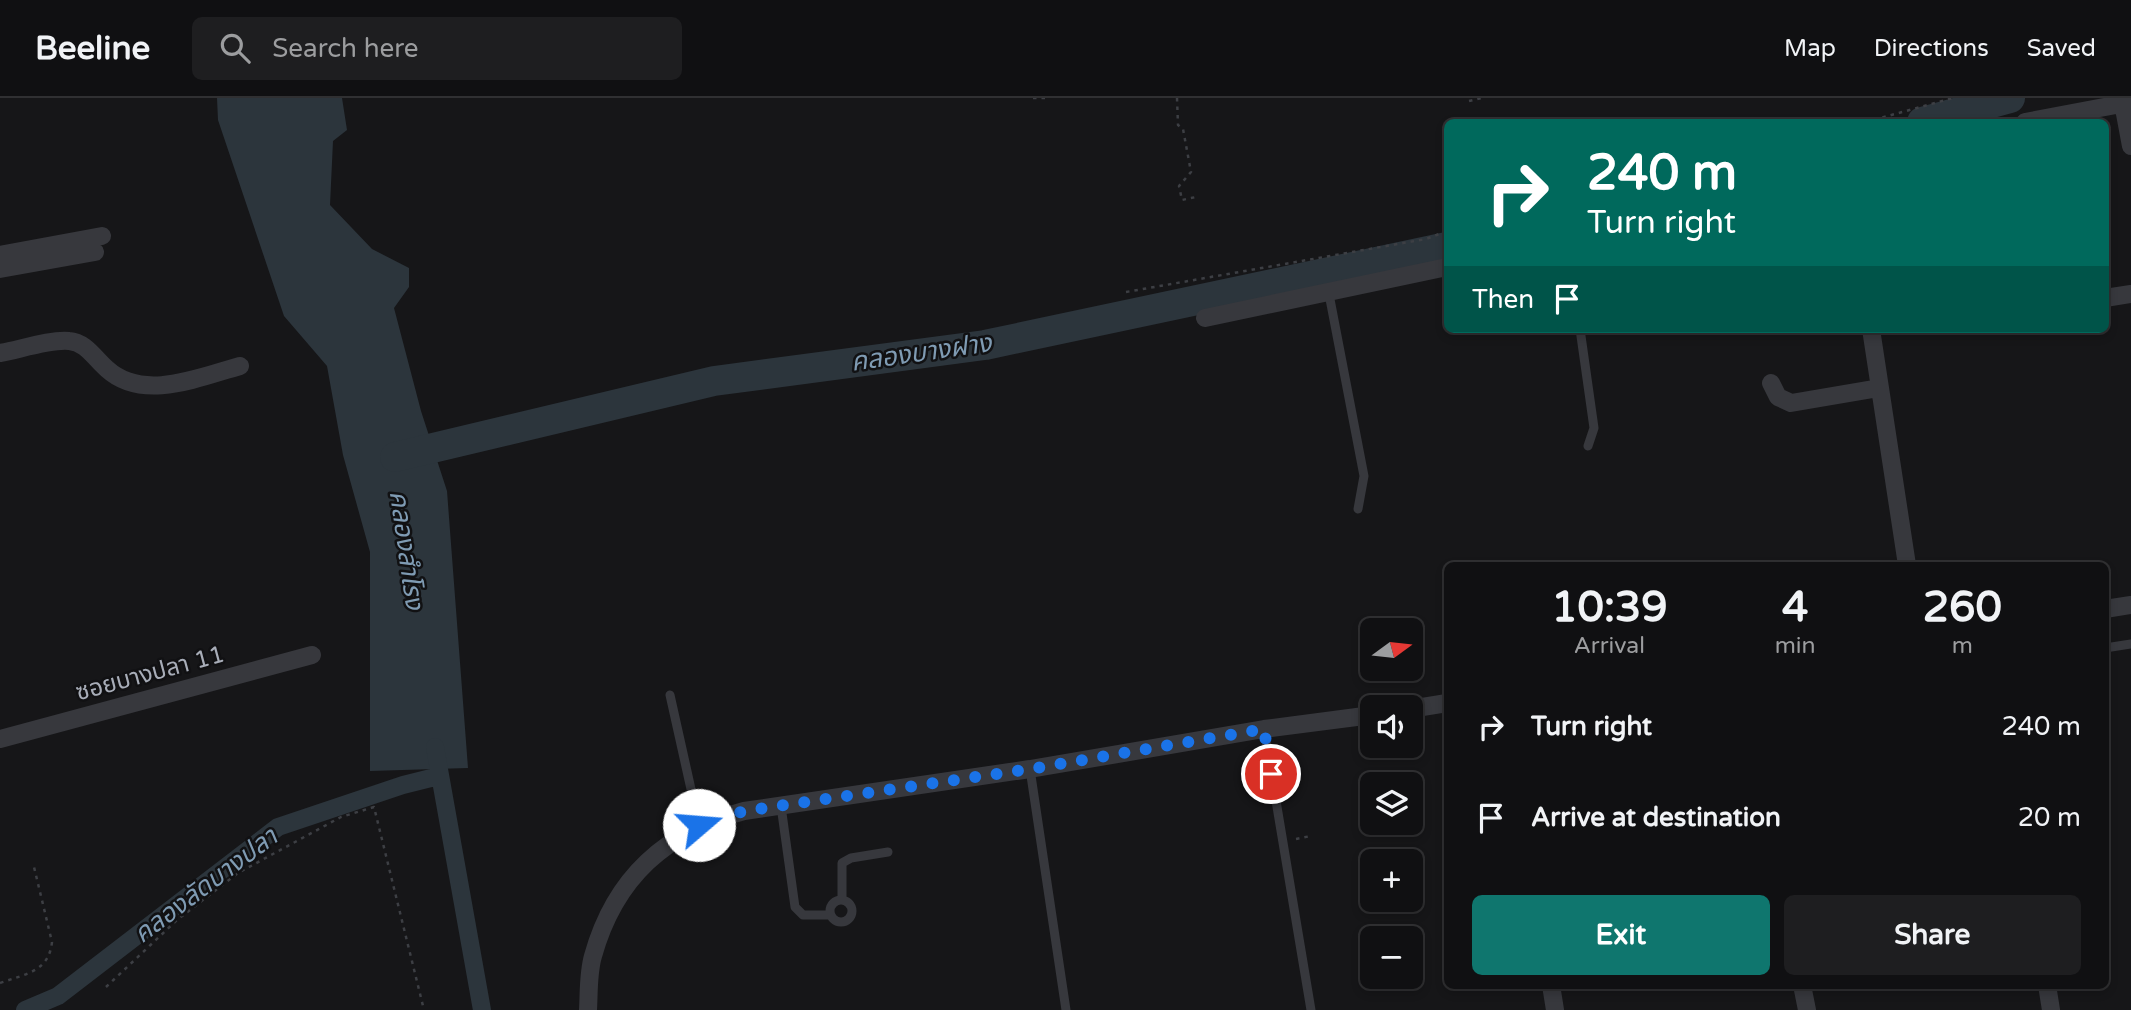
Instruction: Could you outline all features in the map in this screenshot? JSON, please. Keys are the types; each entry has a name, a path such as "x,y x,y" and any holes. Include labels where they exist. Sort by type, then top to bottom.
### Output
{"street":[{"path":"2040,119 2127,102 2131,146"},
{"path":"0,255 98,244 0,269"},
{"path":"1205,318 1444,268"},
{"path":"2109,297 2131,294"},
{"path":"1872,333 1907,562"},
{"path":"0,353 69,341 86,348 109,372 142,385 168,385 240,366"},
{"path":"1771,383 1778,397 1791,403 1880,388"},
{"path":"2109,608 2131,605"},
{"name":"ซอยบางปลา 11","path":"0,738 312,655"},
{"path":"1423,707 1444,703"},
{"path":"588,1010 592,958 612,907 636,871 676,838 699,825 744,811 1030,769 1264,729 1360,717"},
{"path":"1552,989 1555,1010"},
{"path":"1803,989 1807,1010"},
{"path":"2048,989 2050,1010"}],"lane":[{"path":"1329,294 1364,476 1357,509"},
{"path":"1581,333 1594,428 1588,446"},
{"path":"2109,647 2131,644"},
{"path":"670,695 699,825"},
{"path":"1264,729 1311,1010"},
{"path":"1030,769 1066,1010"},
{"path":"781,806 795,907 803,915 831,915 842,922 850,916 850,905 842,900"},
{"path":"842,900 842,863 851,858 888,852"},
{"path":"831,915 831,905 842,900"}],"path":[{"path":"1033,98 1046,98"},
{"path":"1177,98 1178,125 1183,129 1191,172 1179,186 1182,200 1196,197"},
{"path":"1469,101 1482,98"},
{"path":"1877,119 1953,98"},
{"path":"1126,292 1426,239 1444,232"},
{"path":"106,986 177,920 238,873 341,817 374,807 424,1010"},
{"path":"1283,842 1311,836"},
{"path":"0,983 41,969 50,955 51,942 34,867"}],"water":[{"path":"217,98 342,98 347,130 333,141 330,205 372,249 409,268 409,287 394,308 421,411 447,491 468,768 370,771 370,552 343,455 327,366 284,316 218,120"}],"waterway":[{"name":"คลองบางฝาง","path":"1933,119 2010,98"},
{"name":"คลองบางฝาง","path":"395,457 714,381 985,345 1444,248"},
{"name":"คลองสำโรง","path":"435,747 482,1010"},
{"name":"คลองลัดบางปลา","path":"25,1010 58,996 278,827 403,785 439,776"}],"route":[{"path":"699,825 744,811 1030,769 1264,729 1271,774"}]}
